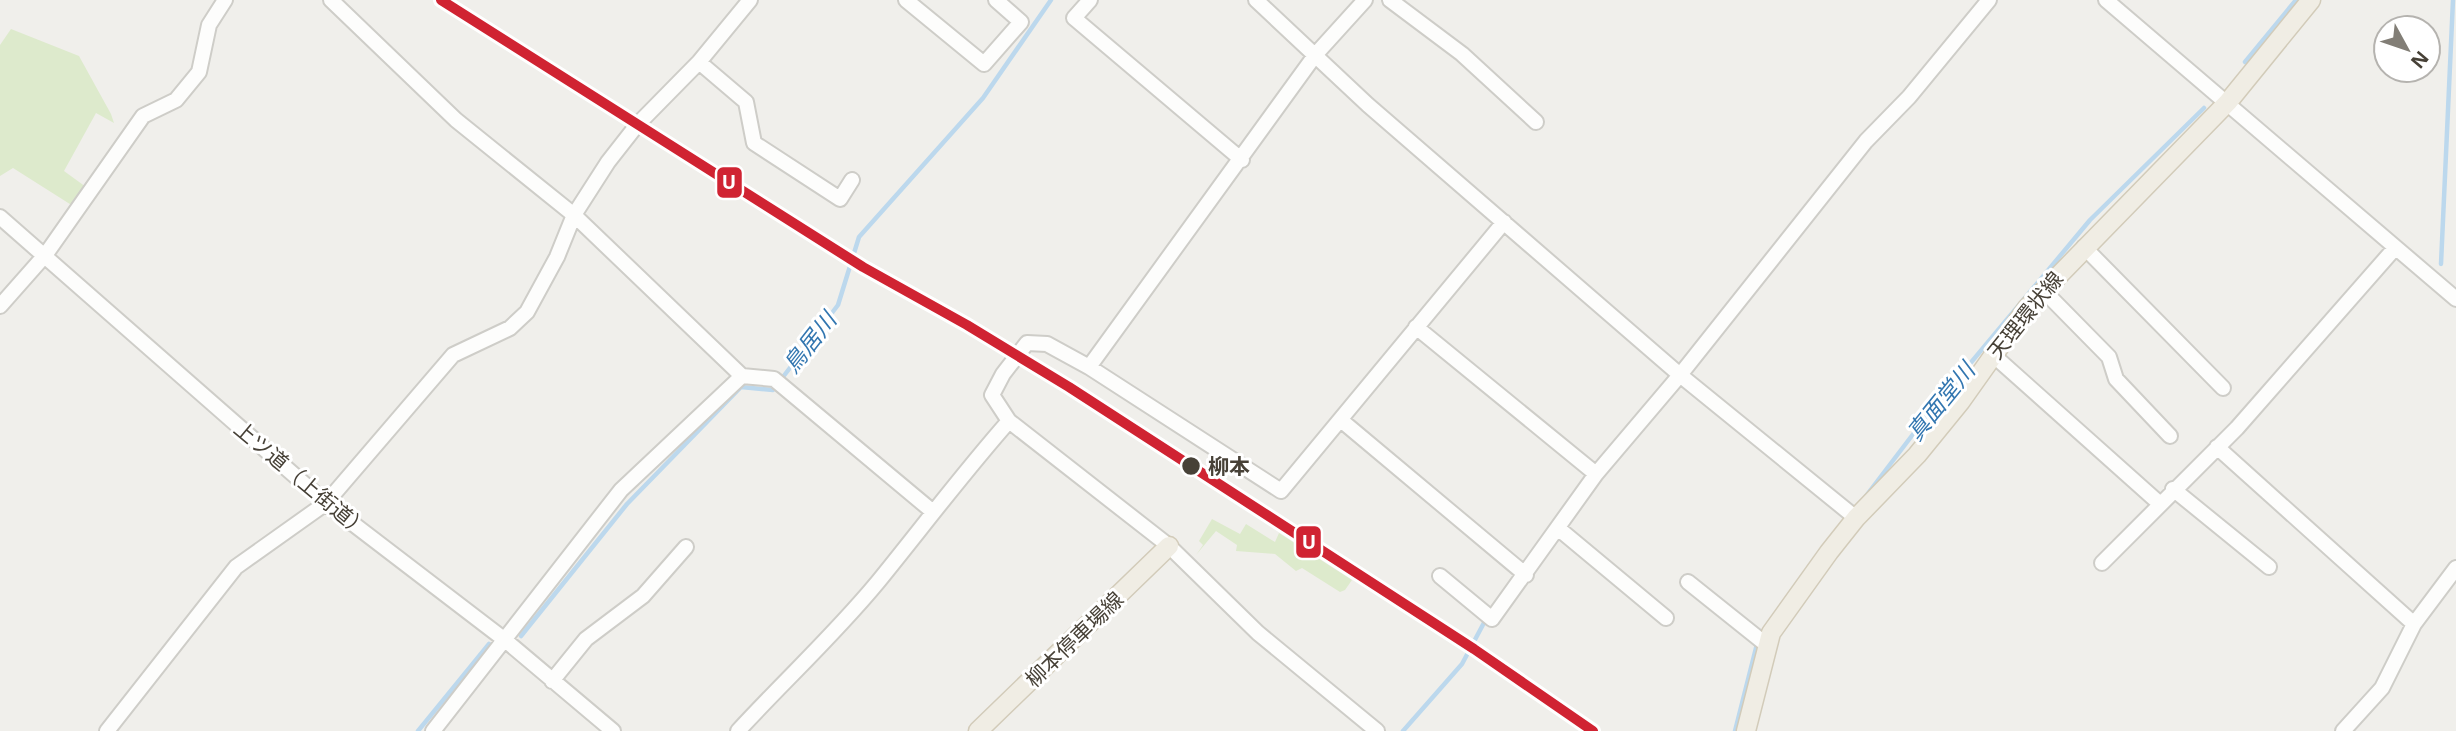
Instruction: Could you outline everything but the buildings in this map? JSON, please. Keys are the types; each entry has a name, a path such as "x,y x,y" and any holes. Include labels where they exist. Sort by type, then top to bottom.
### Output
{"main road":[{"name":"天理環状線","path":"1746,731 1771,633 1856,518 1917,455 1961,401 1992,355 2043,290 2228,102 2311,0"},
{"name":"柳本停車場線","path":"978,731 1169,546"}],"street":[{"path":"0,306 46,254 143,117 176,100 199,72 209,25 225,0"},
{"path":"331,0 343,15 404,67 456,120 574,215 742,376 777,381 932,511"},
{"path":"107,731 236,567 326,503 453,355 510,328 527,312 556,257 574,215 608,162 637,125 699,62 750,0"},
{"path":"906,0 984,64 1021,22 996,0"},
{"path":"1256,0 1368,105 1680,375 1856,518"},
{"path":"1089,367 1316,54 1365,0"},
{"path":"1390,0 1462,54 1536,122"},
{"path":"1440,576 1492,619 1596,474 1680,375 1866,141 1909,97 1989,0"},
{"path":"2106,0 2456,299"},
{"path":"1086,1 1074,18 1241,160"},
{"path":"699,62 747,103 754,143 840,199 852,180"},
{"name":"上ツ道（上街道）","path":"0,218 46,254 326,503 505,640 613,731"},
{"path":"1377,731 1258,633 1169,546 1009,421 992,396 1003,374 1027,343 1047,344 1089,367 1282,491 1504,222"},
{"path":"2084,247 2223,387"},
{"path":"2102,563 2217,447 2395,248"},
{"path":"2043,290 2109,358 2116,379 2170,436"},
{"path":"1416,327 1596,474"},
{"path":"1992,355 2159,503"},
{"path":"433,731 621,490 742,376"},
{"path":"738,731 803,667 1009,421"},
{"path":"1342,421 1526,575"},
{"path":"2217,447 2414,624"},
{"path":"2174,489 2269,567"},
{"path":"1559,529 1666,618"},
{"path":"552,681 586,639 643,596 686,547"},
{"path":"2343,731 2382,688 2414,624 2456,568"},
{"path":"1688,582 1768,646"}],"green space":[{"path":"11,29 79,56 111,114 114,123 96,113 64,171 86,187 73,206 13,168 0,176 0,45"},
{"path":"1212,519 1240,534 1246,524 1275,542 1279,533 1352,580 1345,590 1340,592 1302,568 1296,571 1275,554 1236,551 1237,545 1216,531 1196,555 1203,545 1199,541"}],"waterway":[{"name":"鳥居川","path":"521,636 627,504 741,387 773,390 838,305 859,237 983,98 1051,0"},
{"name":"真面堂川","path":"2245,62 2296,0"},
{"path":"2441,264 2453,0"},
{"name":"真面堂川","path":"1866,496 1933,408 2090,220 2204,108"},
{"path":"1403,731 1462,664 1486,619"},
{"name":"真面堂川","path":"1735,731 1758,640"},
{"name":"鳥居川","path":"418,731 489,644"}],"transit line":[{"name":"U","path":"441,0 863,267 967,325 1069,387 1474,649 1593,731"}],"place":[{"name":"柳本","path":"1191,466"}]}
